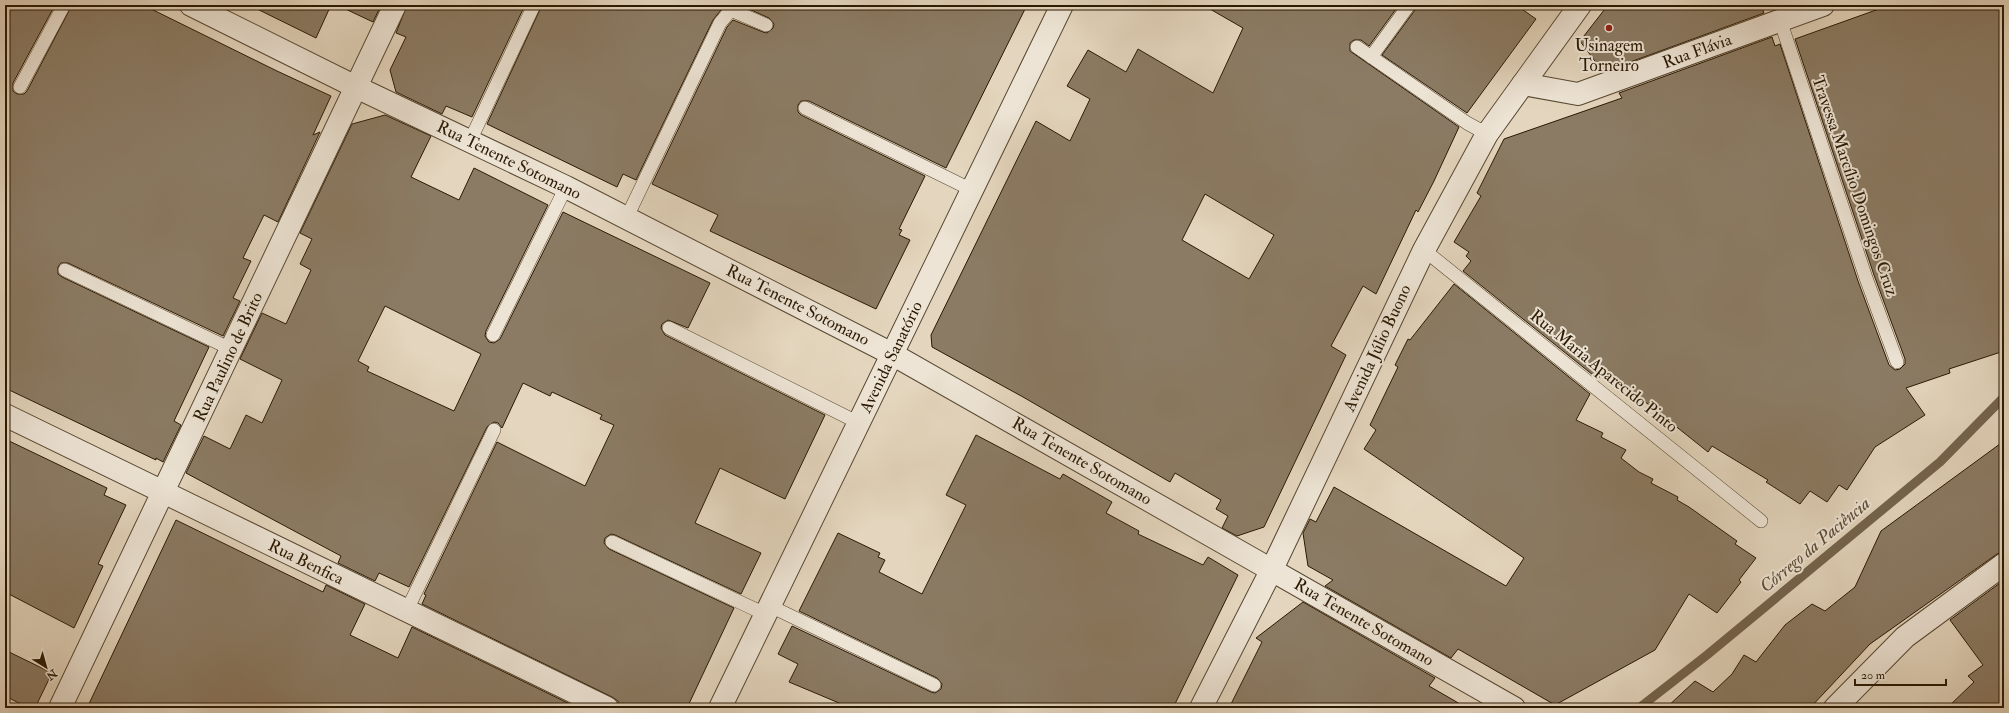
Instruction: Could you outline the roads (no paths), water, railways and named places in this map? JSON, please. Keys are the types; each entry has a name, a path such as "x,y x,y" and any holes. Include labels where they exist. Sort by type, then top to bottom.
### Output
{"street":[{"name":"Rua Tenente Sotomano","path":"191,5 356,87 627,217 892,354 1514,708"},
{"name":"Rua Paulino de Brito","path":"60,708 395,5"},
{"name":"Avenida Sanatório","path":"720,708 1062,5"},
{"name":"Avenida Júlio Buono","path":"1201,708 1272,569 1424,250 1488,134 1522,84 1580,5"},
{"name":"Rua Flávia","path":"1522,84 1578,94 1823,5"},
{"name":"Rua Benfica","path":"5,415 607,708"},
{"path":"1835,708 1905,638 2004,564"}],"lane":[{"path":"20,87 64,5"},
{"path":"470,141 534,5"},
{"path":"1371,56 1409,5"},
{"path":"627,217 720,23 731,10 766,25"},
{"name":"Travessa Marcílio Domingos Cruz","path":"1780,20 1866,278 1897,362"},
{"path":"1357,47 1467,123 1488,134"},
{"path":"805,108 972,190"},
{"path":"493,335 566,187"},
{"name":"Rua Maria Aparecido Pinto","path":"1424,250 1761,521"},
{"path":"64,270 231,349"},
{"path":"669,328 859,423"},
{"path":"407,610 494,430"},
{"path":"612,542 934,685"}],"waterway":[{"name":"Córrego da Paciência","path":"1639,708 1707,655 1940,462 2004,397"}],"place":[{"name":"Usinagem Torneiro","path":"1609,28"}]}
